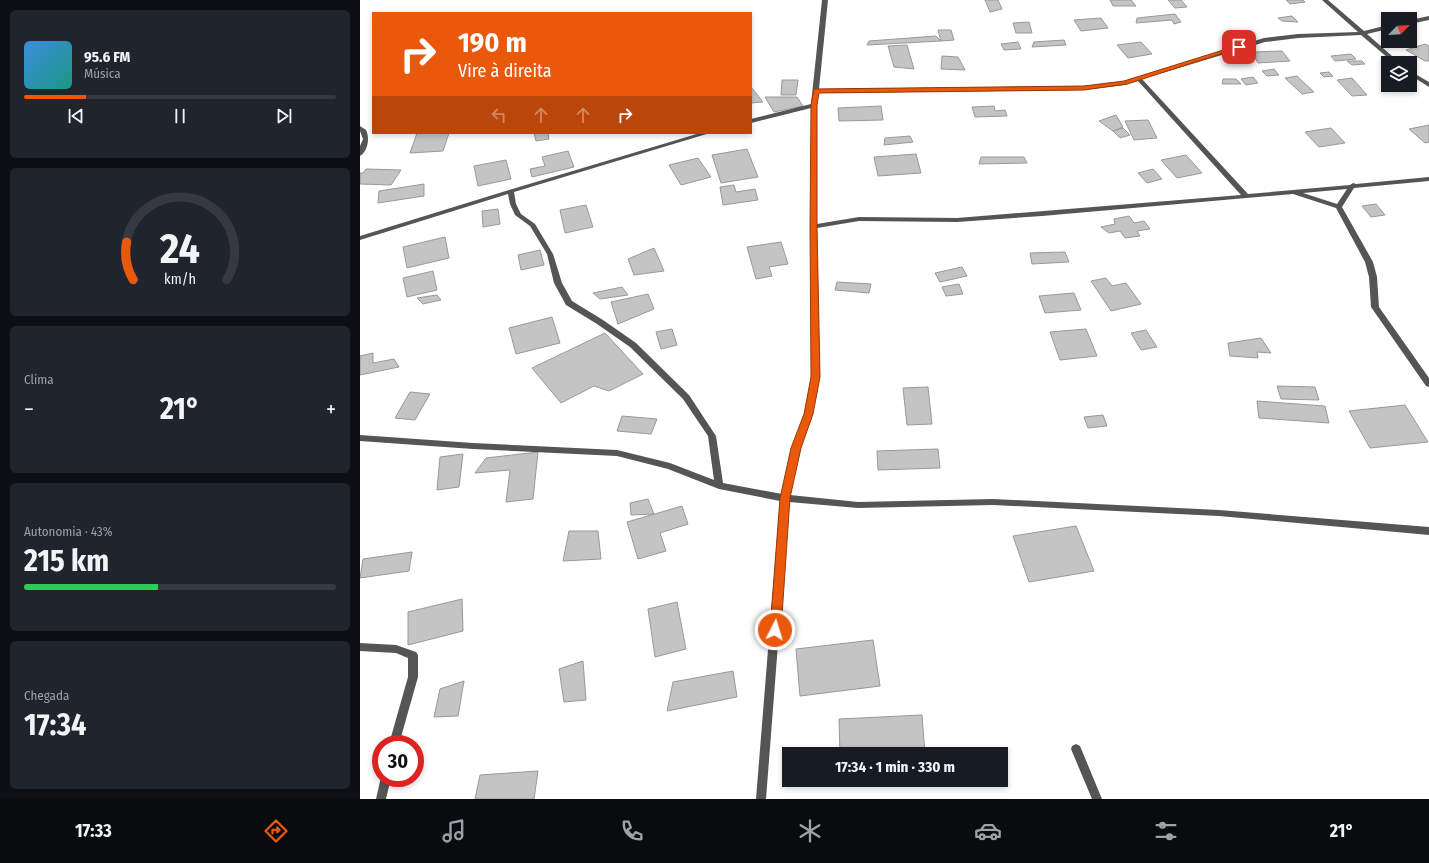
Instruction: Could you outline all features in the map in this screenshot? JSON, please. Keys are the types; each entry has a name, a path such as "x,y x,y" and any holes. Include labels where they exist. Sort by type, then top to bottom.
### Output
{"street":[{"path":"761,799 785,498 796,448 808,414 816,377 814,105 825,0"},
{"path":"1326,0 1389,56"},
{"path":"1417,21 1429,18"},
{"path":"816,91 1084,88 1109,86 1264,40 1298,36 1362,33 1381,29"},
{"path":"1138,78 1246,196"},
{"path":"1417,78 1429,86"},
{"path":"752,121 814,105"},
{"path":"360,128 364,131 366,139 360,154"},
{"path":"360,238 511,191 704,134"},
{"path":"814,227 859,219 957,220 1294,192 1429,178"},
{"path":"1339,207 1353,185"},
{"path":"511,191 513,204 518,215 533,225 550,254 558,283 569,303 633,345 686,397 712,436 719,486"},
{"path":"1294,192 1339,207 1369,262 1373,277 1375,307 1429,384"},
{"path":"360,438 472,446 617,453 670,466 719,486 785,498 858,505 993,502 1219,513 1429,531"},
{"path":"360,647 396,649 413,655 413,678 397,735"},
{"path":"1076,749 1097,799"},
{"path":"381,799 384,787"}],"building":[{"path":"985,0 998,0 1002,9 990,12"},
{"path":"1110,0 1131,0 1136,6 1113,6"},
{"path":"1168,0 1181,0 1187,7 1175,8"},
{"path":"1286,0 1303,0 1305,2 1290,4"},
{"path":"1175,14 1181,22 1174,24 1172,20 1136,23 1137,18"},
{"path":"1292,16 1298,22 1282,21 1278,18"},
{"path":"1101,18 1108,28 1081,31 1074,20"},
{"path":"1029,22 1032,33 1016,33 1013,23"},
{"path":"938,30 951,30 954,40 941,41"},
{"path":"936,36 941,41 867,45 869,41"},
{"path":"1064,40 1066,45 1032,47 1034,42"},
{"path":"1018,42 1021,49 1004,50 1001,44"},
{"path":"1141,42 1152,54 1128,58 1117,45"},
{"path":"1425,44 1429,46 1429,61 1425,61 1406,50 1417,48 1417,47"},
{"path":"907,45 914,69 894,67 888,46"},
{"path":"1282,51 1290,61 1258,63 1252,52"},
{"path":"1351,54 1356,59 1335,61 1331,56"},
{"path":"942,56 958,57 965,70 941,69"},
{"path":"1347,61 1362,61 1365,64 1352,65"},
{"path":"1274,69 1279,75 1267,76 1262,71"},
{"path":"1329,72 1333,76 1324,77 1320,73"},
{"path":"1297,76 1314,92 1302,94 1285,78"},
{"path":"1253,77 1258,83 1246,85 1241,79"},
{"path":"1352,78 1367,95 1352,96 1337,80"},
{"path":"1223,79 1236,79 1241,84 1222,84"},
{"path":"782,80 798,80 796,95 781,95"},
{"path":"752,88 763,102 752,103"},
{"path":"765,97 797,97 803,106 774,112"},
{"path":"881,106 883,120 839,121 838,108"},
{"path":"994,106 995,111 1005,110 1007,116 975,117 972,107"},
{"path":"1116,115 1123,127 1113,131 1099,121"},
{"path":"1148,120 1157,138 1134,140 1125,121"},
{"path":"1429,125 1429,142 1425,143 1409,129"},
{"path":"1123,128 1130,135 1120,138 1113,131"},
{"path":"1331,128 1345,143 1319,147 1305,132"},
{"path":"417,134 449,134 443,151 410,153"},
{"path":"534,134 548,134 549,139 536,141"},
{"path":"910,136 913,142 884,145 885,138"},
{"path":"747,149 758,177 721,183 712,155"},
{"path":"568,151 574,167 532,177 530,169 545,166 542,157"},
{"path":"916,154 921,173 878,176 874,157"},
{"path":"1186,155 1202,173 1177,178 1161,160"},
{"path":"981,157 1024,157 1027,163 979,164"},
{"path":"698,158 711,177 681,185 669,165"},
{"path":"506,160 511,179 478,186 474,166"},
{"path":"366,169 401,170 391,185 360,184 360,173 363,173"},
{"path":"1153,169 1162,179 1147,183 1138,173"},
{"path":"424,184 424,196 378,203 379,191"},
{"path":"734,185 736,192 755,189 758,200 723,205 720,187"},
{"path":"1376,204 1385,215 1371,217 1362,206"},
{"path":"586,205 593,227 565,233 560,210"},
{"path":"498,209 500,224 483,227 482,211"},
{"path":"1129,216 1134,223 1144,221 1150,229 1137,231 1140,236 1125,238 1120,231 1109,233 1101,227 1115,224 1114,219"},
{"path":"445,237 449,258 407,268 403,247"},
{"path":"781,242 788,264 769,267 772,276 756,279 747,247"},
{"path":"654,248 664,271 634,275 628,259"},
{"path":"540,250 544,265 521,270 518,255"},
{"path":"1065,252 1069,262 1032,264 1030,253"},
{"path":"962,267 967,276 940,282 935,273"},
{"path":"433,271 437,290 407,297 403,278"},
{"path":"1106,278 1112,286 1126,283 1141,304 1111,311 1091,281"},
{"path":"837,282 871,284 869,293 835,290"},
{"path":"959,284 963,294 946,296 942,287"},
{"path":"622,287 628,295 600,299 593,293"},
{"path":"1074,293 1081,310 1045,313 1039,296"},
{"path":"648,294 654,309 618,324 611,302"},
{"path":"437,295 441,300 423,304 417,298"},
{"path":"552,317 560,343 516,354 509,328"},
{"path":"672,329 677,345 661,349 656,332"},
{"path":"1086,329 1097,356 1060,360 1050,332"},
{"path":"1146,330 1157,347 1141,350 1131,333"},
{"path":"605,333 643,374 609,391 594,386 561,403 532,368"},
{"path":"1261,338 1271,353 1257,352 1258,358 1230,356 1228,343"},
{"path":"373,353 373,363 394,359 399,367 360,375 360,356"},
{"path":"1277,386 1315,387 1319,400 1281,399"},
{"path":"928,387 932,424 907,425 903,388"},
{"path":"410,392 430,394 415,420 395,418"},
{"path":"1257,401 1325,406 1329,423 1259,418"},
{"path":"1405,405 1428,442 1370,448 1349,411"},
{"path":"1103,415 1107,426 1088,428 1084,417"},
{"path":"622,416 657,419 651,434 617,431"},
{"path":"938,449 940,468 878,470 877,451"},
{"path":"538,452 533,499 506,502 510,470 475,473 486,458"},
{"path":"463,454 459,487 437,490 440,457"},
{"path":"648,499 654,514 631,515 630,503"},
{"path":"682,506 688,524 660,533 666,551 638,559 627,522"},
{"path":"1076,526 1094,571 1029,582 1013,536"},
{"path":"569,531 598,531 601,559 563,561"},
{"path":"412,552 409,571 360,578 363,559"},
{"path":"462,599 463,631 408,645 408,612"},
{"path":"677,602 686,649 655,657 648,609"},
{"path":"873,640 880,686 800,696 796,649"},
{"path":"583,661 586,700 564,702 559,669"},
{"path":"733,671 737,697 667,711 673,682"},
{"path":"464,681 458,716 434,717 440,689"},
{"path":"922,715 924,747 840,747 839,719"},
{"path":"538,771 534,799 475,799 480,775"}],"route":[{"path":"775,630 784,528 785,498 796,448 808,414 816,377 814,227 814,105 816,91 1084,88 1109,86 1125,83 1239,47"}]}
